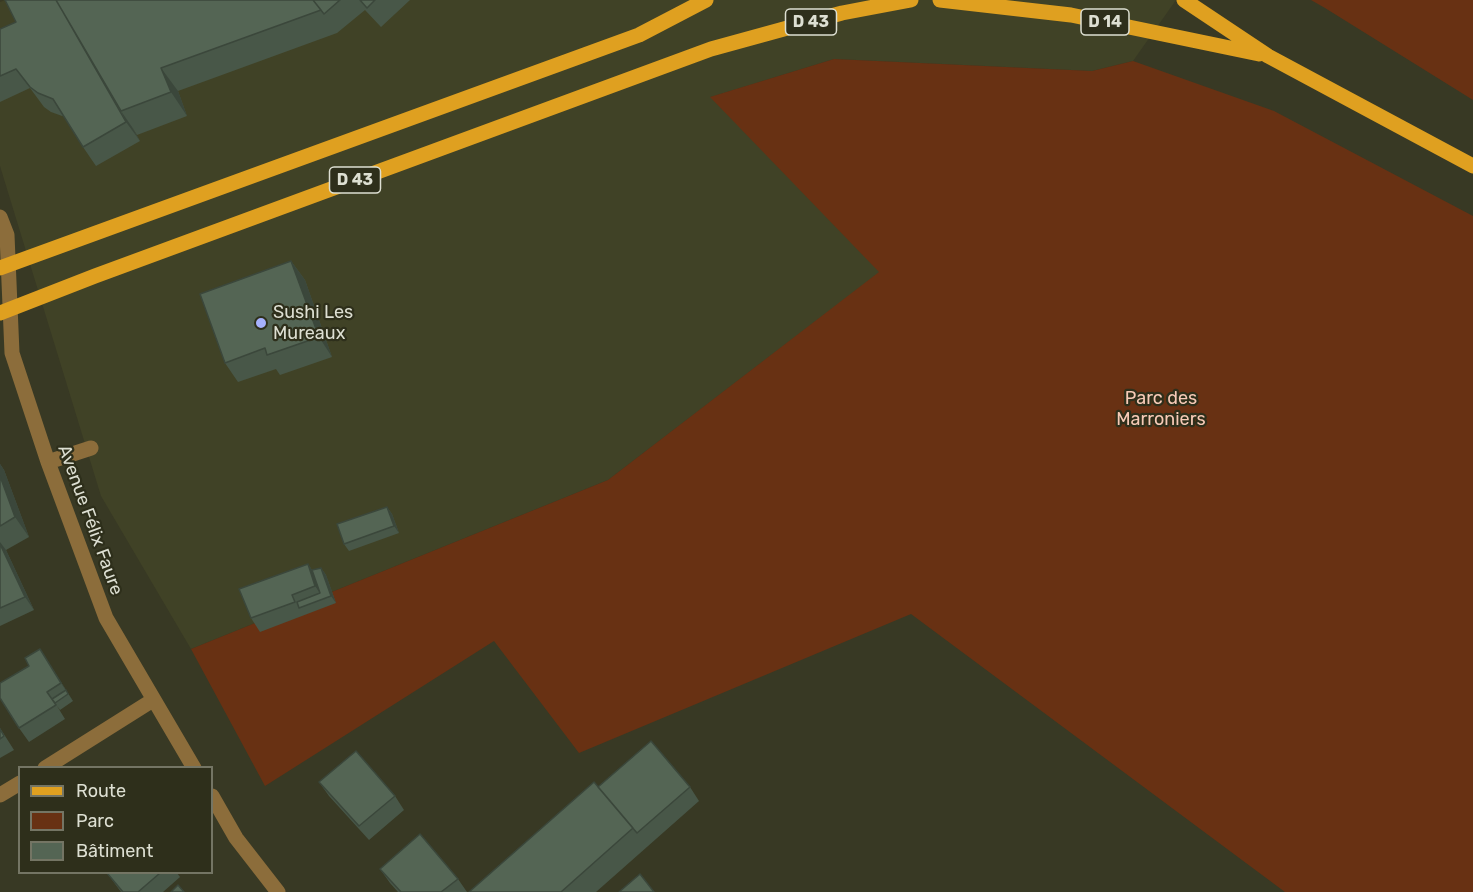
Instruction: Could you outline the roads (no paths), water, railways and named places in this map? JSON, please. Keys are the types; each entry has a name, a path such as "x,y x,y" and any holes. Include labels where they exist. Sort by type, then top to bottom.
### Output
{"main road":[{"name":"D 43","path":"4,267 639,35 706,0"},
{"name":"D 43","path":"5,311 711,49 842,14 911,0"},
{"name":"D 14","path":"940,0 1071,15 1268,56"},
{"name":"D 14","path":"1184,0 1268,56 1473,166"}],"street":[{"name":"Avenue Félix Faure","path":"0,217 6,235 5,311 12,353 48,462 106,618 193,766"},
{"path":"48,462 91,448"},
{"path":"48,766 153,700"},
{"path":"0,795 18,784"},
{"path":"213,798 236,838 278,892"}],"place":[{"name":"Sushi Les Mureaux","path":"261,323"}],"park label":[{"name":"Parc des Marroniers","path":"1161,409"}]}
